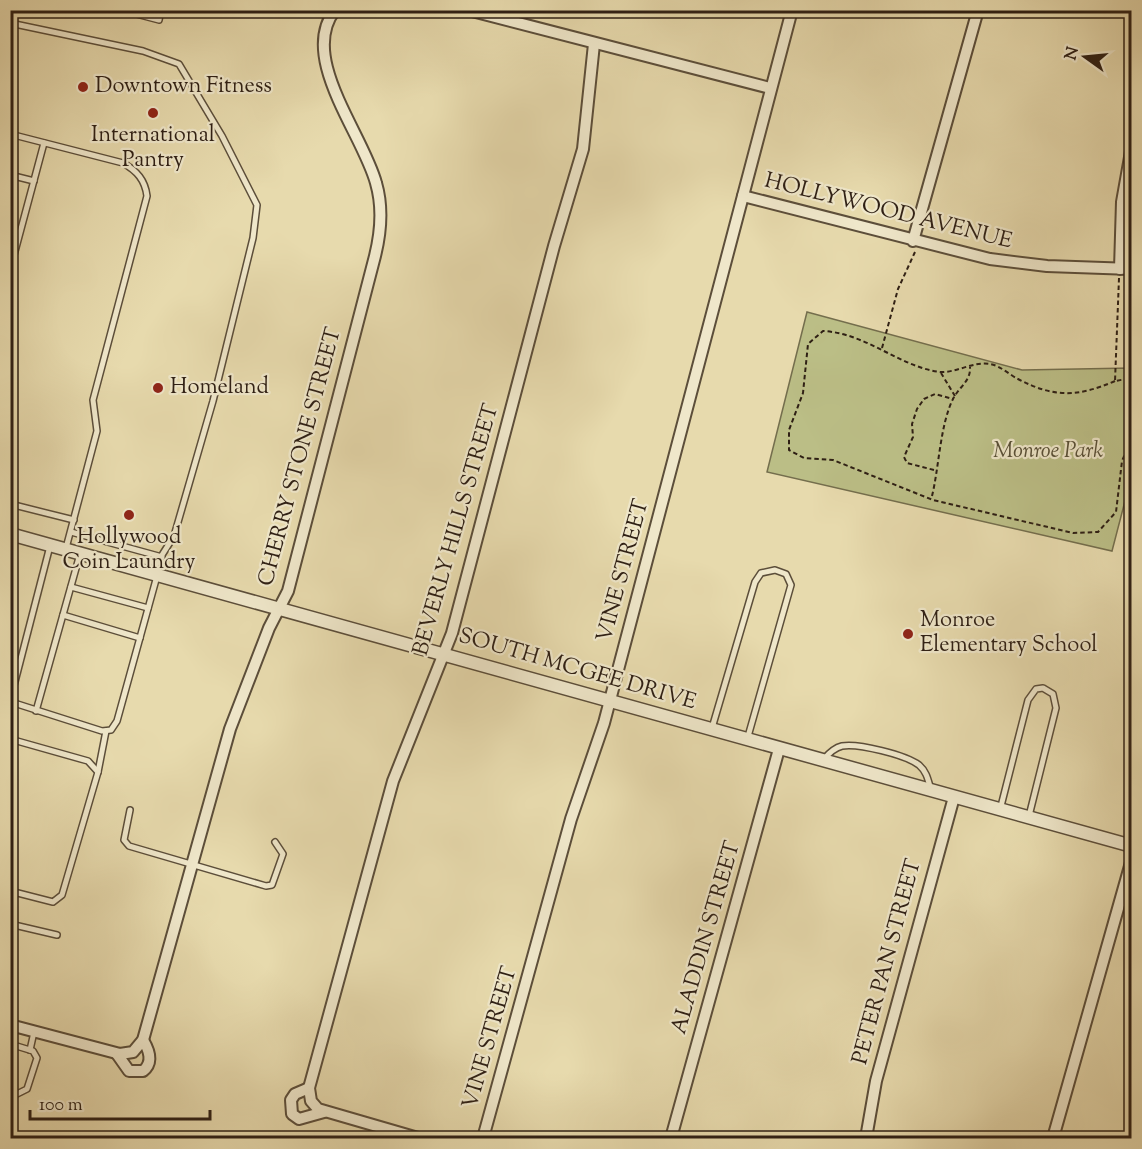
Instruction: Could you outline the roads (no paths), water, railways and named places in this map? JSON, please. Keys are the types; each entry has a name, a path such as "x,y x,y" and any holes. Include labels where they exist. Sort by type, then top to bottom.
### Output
{"street":[{"name":"CHERRY STONE STREET","path":"117,1054 127,1054 135,1050 143,1040 230,729 278,609 288,591 379,240 380,204 374,176 324,59 324,33 335,10"},
{"path":"468,10 770,88"},
{"name":"VINE STREET","path":"483,1138 572,819 610,701 792,10"},
{"path":"916,242 978,10"},
{"name":"BEVERLY HILLS STREET","path":"324,1112 311,1101 309,1088 393,781 444,655 560,225 583,149 594,44"},
{"path":"1126,269 1122,202 1131,146"},
{"name":"HOLLYWOOD AVENUE","path":"743,196 916,242 1017,263 1126,269"},
{"name":"SOUTH MCGEE DRIVE","path":"10,534 1131,846"},
{"name":"ALADDIN STREET","path":"671,1138 779,749"},
{"name":"PETER PAN STREET","path":"866,1138 879,1070 954,797"},
{"path":"1053,1138 1131,859"},
{"path":"10,1025 117,1054 129,1071 143,1071 150,1060 149,1050 143,1040"},
{"name":"BEVERLY HILLS STREET","path":"309,1088 295,1094 291,1101 292,1114 300,1119 324,1112"},
{"path":"324,1112 418,1138"}],"lane":[{"path":"121,10 159,20 161,10"},
{"path":"10,23 143,51 179,64 222,136 257,205 253,238 213,401 174,536 154,575 148,608 117,721 111,730 106,731 11,702 50,546"},
{"path":"10,134 123,163 141,177 146,186 147,196 93,400 97,431 66,550"},
{"path":"10,270 44,143"},
{"path":"10,187 12,175 34,181"},
{"path":"10,239 18,241"},
{"path":"10,504 74,520"},
{"path":"71,531 162,557"},
{"path":"36,711 80,554"},
{"path":"712,730 755,582 761,573 776,570 786,574 791,585 747,740"},
{"path":"71,587 148,608"},
{"path":"63,615 140,638"},
{"path":"1000,810 1028,700 1036,689 1042,688 1053,694 1056,708 1029,818"},
{"path":"10,891 53,902 62,895 98,772 106,731"},
{"path":"10,739 88,762 98,772"},
{"path":"822,761 830,751 841,746 856,745 905,758 918,764 927,774 931,791"},
{"path":"130,810 124,840 129,846 266,886 272,885 283,854 275,842"},
{"path":"10,924 57,935"},
{"path":"30,1050 34,1032"},
{"path":"10,1044 30,1050 37,1058 30,1084 23,1093 10,1092"}],"place":[{"name":"Downtown Fitness","path":"83,87"},
{"name":"International Pantry","path":"153,113"},
{"name":"Homeland","path":"158,388"},
{"name":"Hollywood Coin Laundry","path":"129,515"},
{"name":"Monroe Elementary School","path":"908,634"}],"park label":[{"name":"Monroe Park","path":"1048,452"}]}
